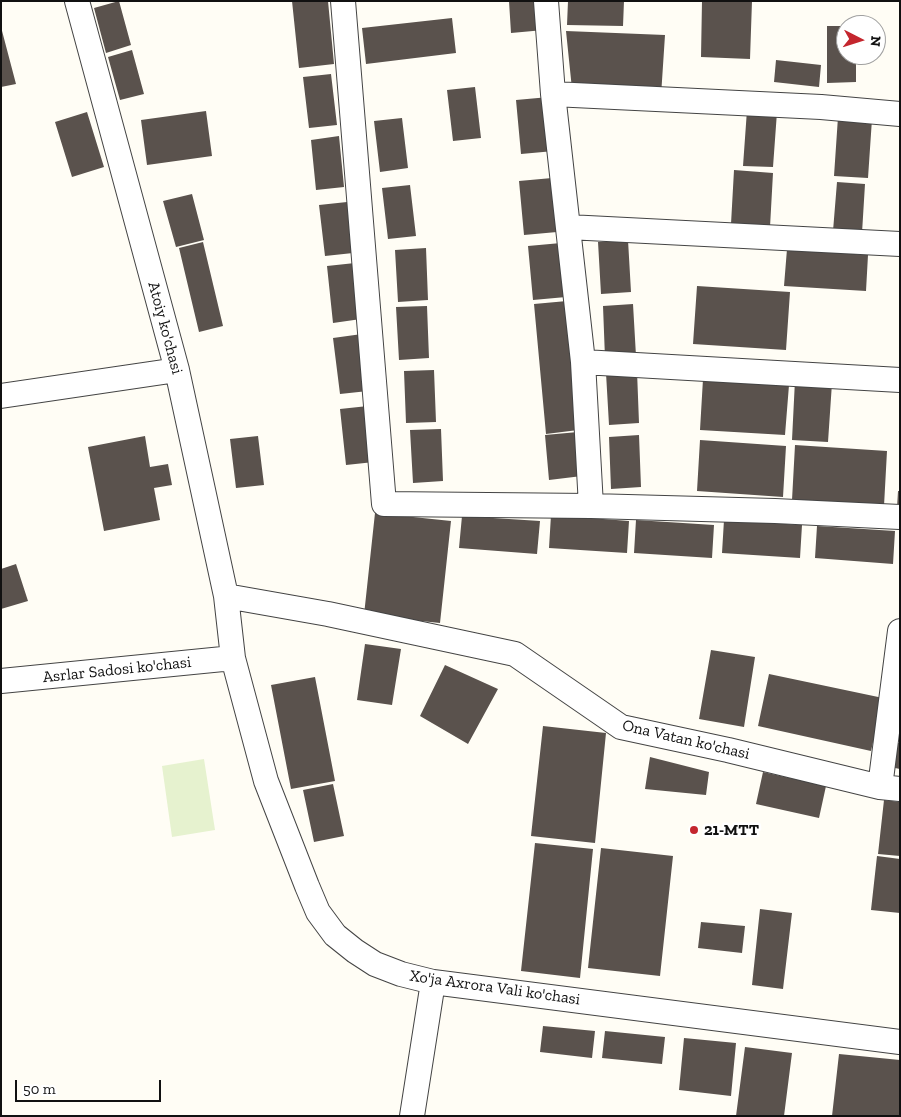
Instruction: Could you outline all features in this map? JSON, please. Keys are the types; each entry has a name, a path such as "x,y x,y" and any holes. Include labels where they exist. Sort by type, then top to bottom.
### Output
{"street":[{"name":"Atoiy ko'chasi","path":"77,1 177,370 226,596 234,658"},
{"path":"343,1 384,504 591,506 775,511 900,517"},
{"path":"546,1 553,94 582,362 591,506"},
{"path":"553,94 821,107 900,114"},
{"path":"568,226 900,244"},
{"path":"582,362 900,380"},
{"path":"1,396 177,370"},
{"name":"Ona Vatan ko'chasi","path":"226,596 328,614 515,654 621,727 890,788"},
{"path":"890,788 900,632"},
{"name":"Asrlar Sadosi ko'chasi","path":"1,682 234,658"},
{"name":"Xo'ja Axrora Vali ko'chasi","path":"234,658 266,781 306,886 318,912 335,935 355,951 376,964 401,974 433,982 900,1042"},
{"path":"412,1116 433,982"}],"green space":[{"path":"204,759 215,830 172,837 162,766"}],"building":[{"path":"119,1 131,45 106,53 94,8"},
{"path":"292,1 328,1 334,64 299,68"},
{"path":"509,1 542,1 544,30 511,33"},
{"path":"568,1 624,1 623,26 567,25"},
{"path":"702,1 752,1 750,59 701,57"},
{"path":"452,18 456,53 366,64 362,28"},
{"path":"827,26 836,26 836,65 856,65 856,82 827,83"},
{"path":"1,27 16,84 1,87"},
{"path":"566,31 665,35 661,96 572,89"},
{"path":"132,50 144,94 120,100 108,57"},
{"path":"776,60 821,65 819,87 774,82"},
{"path":"331,74 337,125 309,128 303,77"},
{"path":"475,87 481,138 453,141 447,90"},
{"path":"549,97 554,151 521,154 516,100"},
{"path":"747,110 777,112 773,167 743,166"},
{"path":"206,111 212,156 147,165 141,120"},
{"path":"87,112 104,167 72,177 55,122"},
{"path":"838,117 872,119 868,178 834,176"},
{"path":"402,118 408,168 380,172 374,121"},
{"path":"339,136 344,187 316,190 311,140"},
{"path":"734,170 773,173 770,227 731,224"},
{"path":"552,178 557,232 524,235 519,181"},
{"path":"837,182 865,184 862,233 833,231"},
{"path":"410,185 416,236 388,239 382,188"},
{"path":"192,194 204,240 176,247 163,201"},
{"path":"347,202 353,253 325,256 319,205"},
{"path":"628,240 631,292 601,294 598,242"},
{"path":"203,242 223,326 199,332 179,248"},
{"path":"561,243 566,297 533,300 528,246"},
{"path":"426,248 428,300 398,302 395,250"},
{"path":"787,249 868,255 866,291 784,286"},
{"path":"355,263 361,319 333,323 327,266"},
{"path":"697,286 790,292 786,350 693,344"},
{"path":"567,301 578,430 546,434 534,304"},
{"path":"633,304 636,356 605,358 603,306"},
{"path":"427,306 429,358 399,360 396,307"},
{"path":"362,334 368,391 340,394 333,338"},
{"path":"434,370 436,422 406,423 404,371"},
{"path":"637,371 639,423 609,425 606,373"},
{"path":"703,379 789,385 785,435 700,430"},
{"path":"795,380 832,383 828,442 792,440"},
{"path":"368,406 374,462 346,465 340,409"},
{"path":"441,429 443,481 413,483 410,430"},
{"path":"578,432 582,476 549,480 545,435"},
{"path":"639,435 641,487 611,489 609,437"},
{"path":"145,436 150,467 168,464 172,485 154,488 160,520 104,531 88,447"},
{"path":"258,436 264,485 236,488 230,439"},
{"path":"700,440 786,446 783,497 697,491"},
{"path":"795,445 887,451 884,506 792,500"},
{"path":"898,491 900,491 900,508 897,508"},
{"path":"375,513 451,521 440,623 364,615"},
{"path":"551,515 629,521 627,553 549,548"},
{"path":"462,516 540,521 537,554 459,548"},
{"path":"636,520 714,525 712,558 634,553"},
{"path":"724,520 802,525 800,558 722,553"},
{"path":"817,526 895,531 893,564 815,558"},
{"path":"16,564 28,601 1,609 1,569"},
{"path":"365,644 401,649 392,705 357,700"},
{"path":"711,650 755,657 744,727 699,719"},
{"path":"445,665 498,689 468,744 420,716"},
{"path":"769,674 883,698 871,751 758,726"},
{"path":"315,677 335,781 291,789 271,685"},
{"path":"543,726 606,733 595,843 531,836"},
{"path":"897,743 900,743 900,769 895,768"},
{"path":"650,757 709,772 706,795 645,789"},
{"path":"763,772 826,786 819,818 756,804"},
{"path":"333,784 344,836 314,842 303,790"},
{"path":"884,800 900,802 900,856 878,854"},
{"path":"535,843 593,849 580,978 521,971"},
{"path":"601,848 673,856 660,976 588,968"},
{"path":"877,856 900,859 900,913 871,910"},
{"path":"760,909 792,913 783,989 752,985"},
{"path":"701,922 745,926 742,953 698,948"},
{"path":"543,1026 595,1031 592,1058 540,1052"},
{"path":"605,1031 665,1037 662,1064 602,1058"},
{"path":"684,1038 736,1043 731,1096 679,1090"},
{"path":"745,1047 792,1053 784,1116 736,1116"},
{"path":"839,1054 900,1060 900,1116 832,1116"}],"place":[{"name":"21-MTT","path":"694,830"}]}
